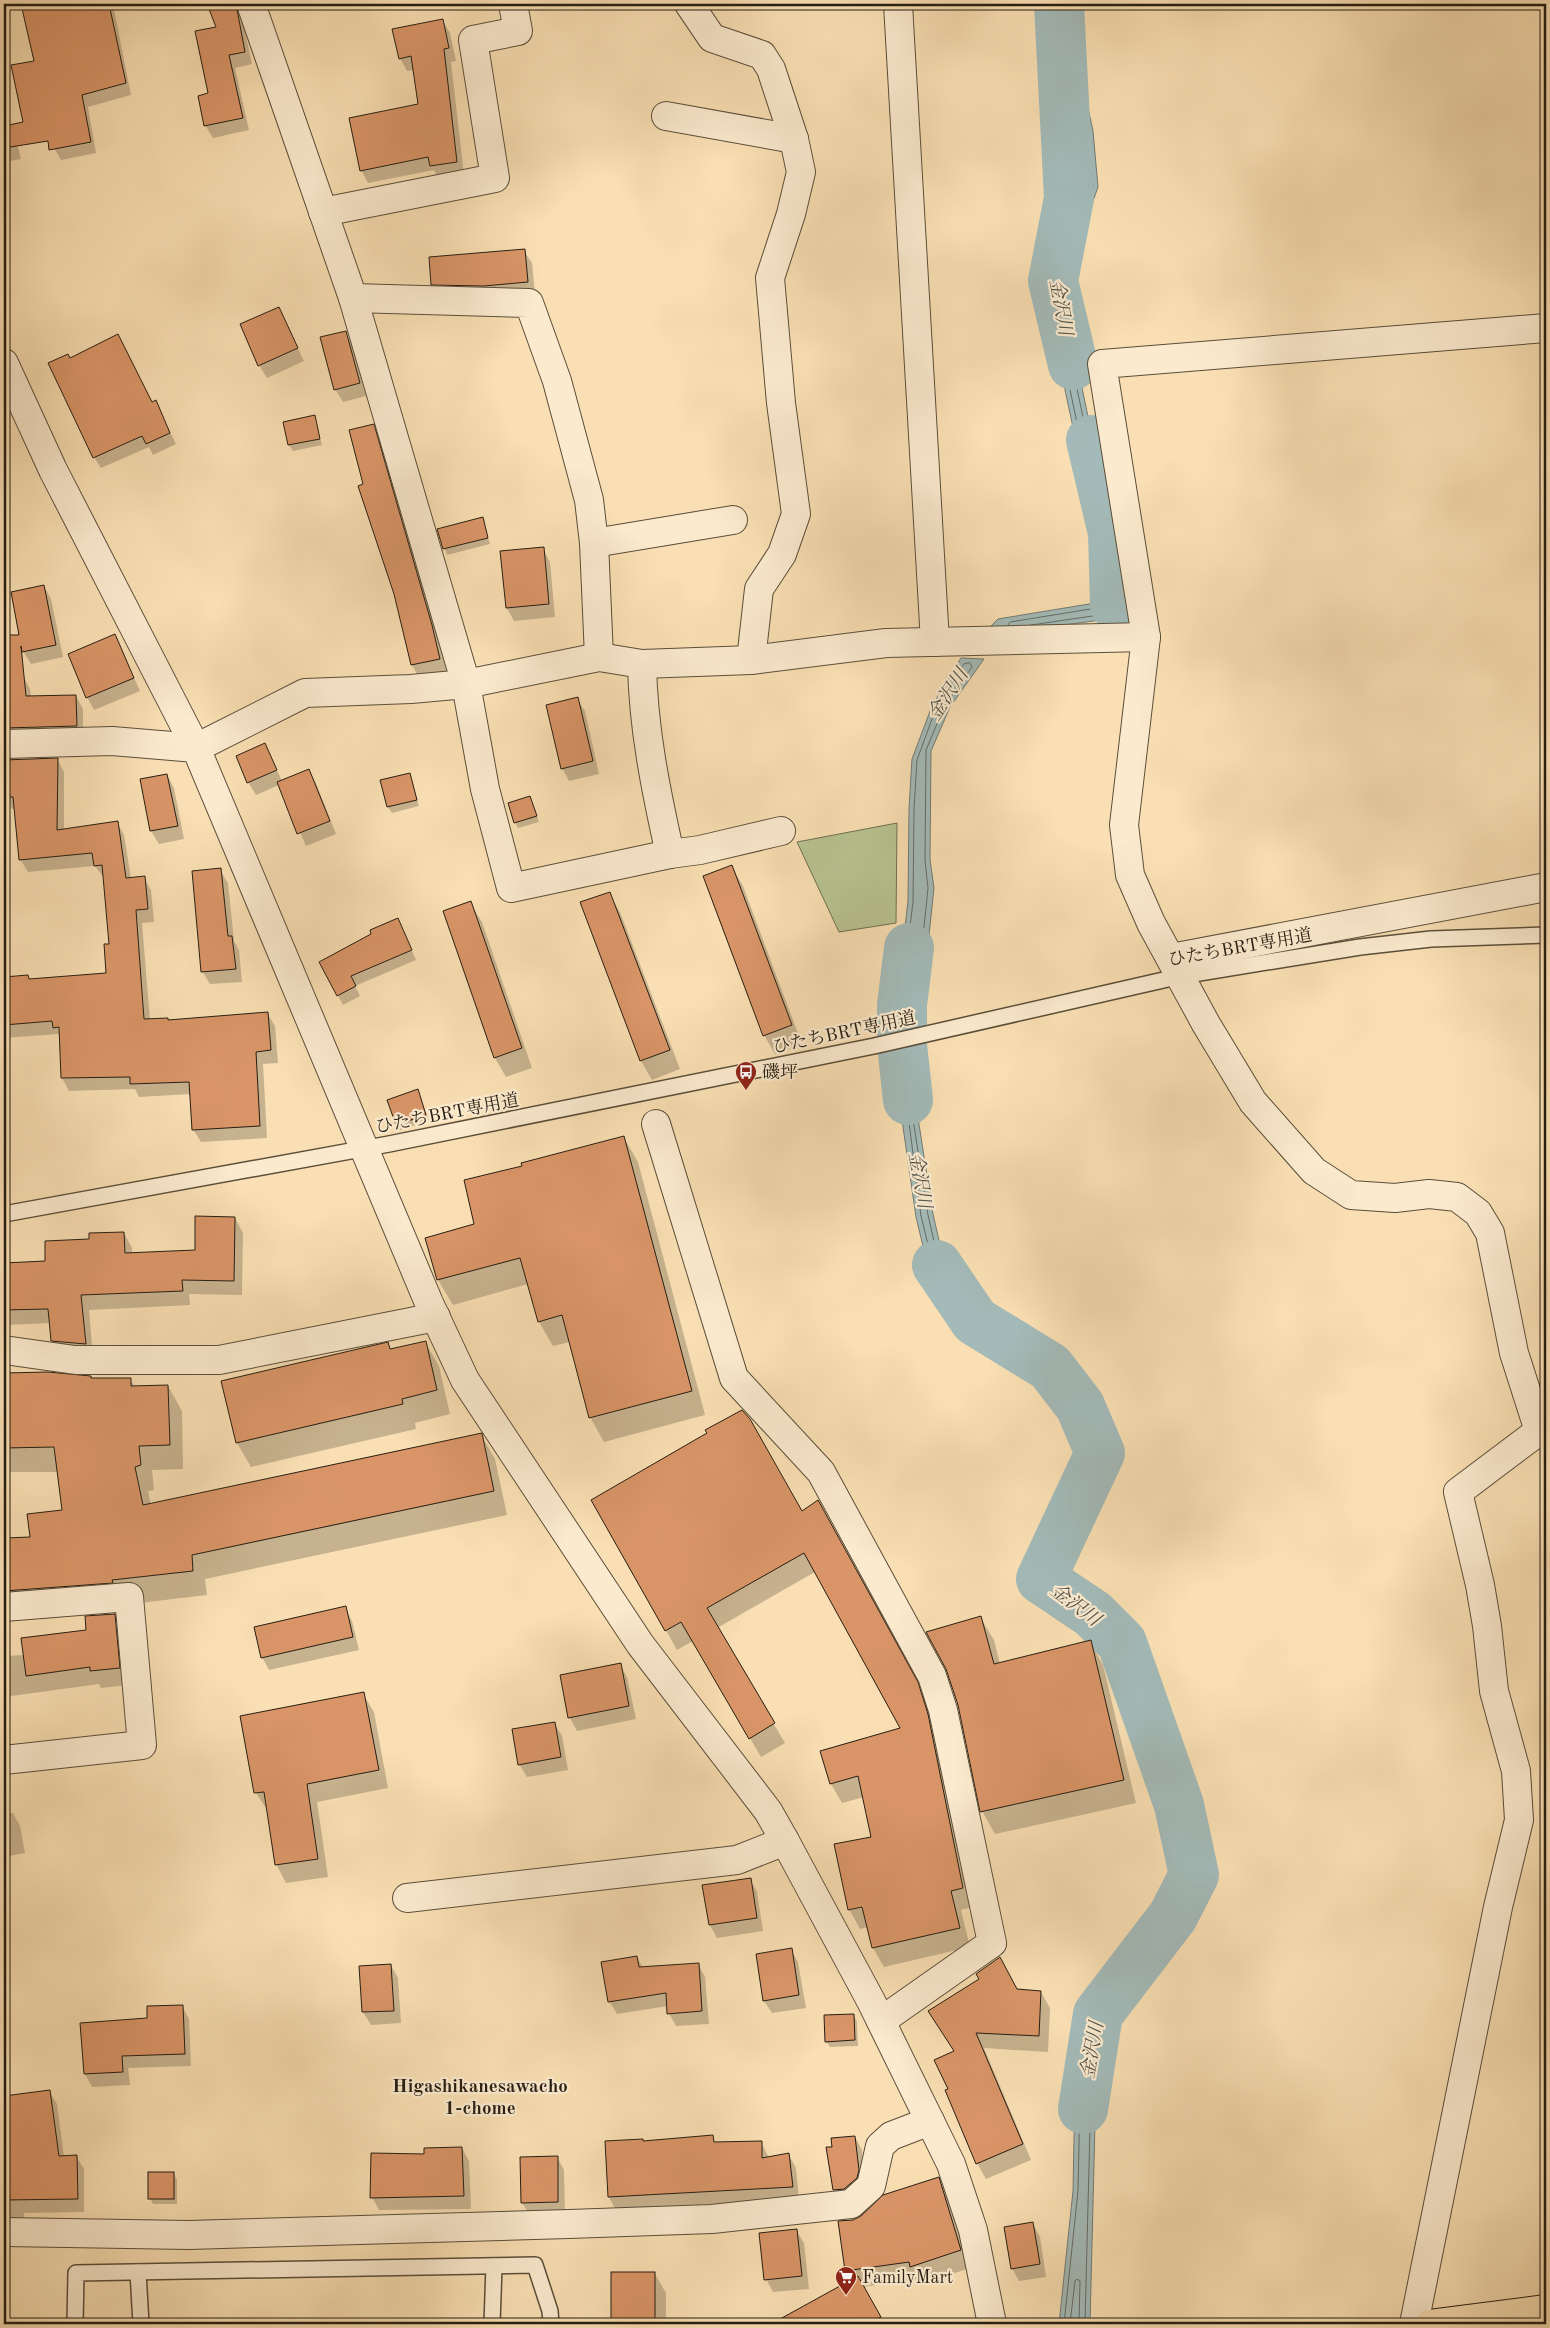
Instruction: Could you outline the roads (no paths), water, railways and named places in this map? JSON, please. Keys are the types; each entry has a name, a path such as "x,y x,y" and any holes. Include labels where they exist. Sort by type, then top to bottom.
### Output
{"highway":[{"path":"1430,2324 1546,2309"}],"street":[{"path":"251,4 353,298 466,684 485,788 512,888 670,854 700,850 781,831"},
{"path":"323,212 495,178 473,40 518,32 512,4"},
{"path":"689,4 712,38 762,55 771,69 794,139 801,172 791,214 770,278 781,403 796,514 782,554 759,589 751,660"},
{"path":"898,4 935,642"},
{"path":"666,116 794,139"},
{"path":"353,298 529,303 562,399 589,500 594,543 600,656"},
{"path":"1414,2324 1496,1917 1518,1820 1516,1770 1494,1691 1481,1593 1458,1492 1542,1434 1514,1353 1490,1233 1478,1212 1457,1196 1429,1194 1395,1198 1351,1195 1314,1171 1253,1102 1206,1024 1152,923 1130,875 1124,825 1146,637 1102,364 1546,328"},
{"path":"4,362 52,470 196,748 436,1317 465,1380 640,1644 768,1811 881,2021 952,2164 973,2230 992,2324"},
{"path":"594,543 733,520"},
{"path":"4,744 112,741 196,748 305,693 411,689 466,684 600,656 642,664 751,660 886,643 973,642 1118,636 1146,637"},
{"path":"642,664 643,708 659,806 670,854"},
{"path":"1176,967 1546,887"},
{"path":"656,1124 734,1378 821,1472 932,1676 943,1710 992,1943 881,2021"},
{"path":"4,1350 75,1360 219,1360 436,1317"},
{"path":"4,1607 129,1597 142,1745 4,1760"},
{"path":"407,1898 737,1860 784,1841"},
{"path":"4,2232 189,2235 598,2223 712,2219 852,2204 871,2186 880,2146 891,2136 930,2120"}],"lane":[{"name":"ひたちBRT専用道","path":"4,1214 365,1148 874,1046 946,1029 1176,967 1431,939 1546,935"},
{"path":"75,2324 76,2273 535,2265 550,2311 551,2324"},
{"path":"492,2324 494,2266"},
{"path":"138,2272 141,2324"}],"water":[{"path":"1049,4 1065,4 1093,131 1098,187 1071,263 1072,290 1043,290 1077,214 1078,181 1078,136 1072,96"},
{"path":"1071,296 1091,368 1080,378 1121,576 1121,612 1108,619 1013,632 986,631 998,619 1101,602 1108,590 1045,297"},
{"path":"961,658 984,659 950,707 931,751 930,860 934,888 921,1010 894,1021 908,901 909,809 912,759 932,706"},
{"path":"910,1043 918,1118 933,1214 943,1258 981,1317 967,1326 927,1263 916,1217 902,1120 894,1046"},
{"path":"1076,2037 1097,2043 1090,2324 1059,2324 1073,2191"}],"waterway":[{"name":"金沢川","path":"1059,4 1069,198 1053,281 1073,365"},
{"name":"金沢川","path":"1091,440 1113,533 1115,605"},
{"name":"金沢川","path":"908,1100 902,1045 902,1005 909,948"},
{"name":"金沢川","path":"937,1265 975,1321 1050,1367 1080,1406 1100,1453 1041,1579 1093,1614 1122,1643 1179,1805 1194,1875 1173,1916 1098,2014 1083,2109"}],"place":[{"name":"磯坪","path":"746,1091"},
{"name":"FamilyMart","path":"846,2296"}],"district":[{"name":"Higashikanesawacho 1-chome","path":"480,2096"}]}
